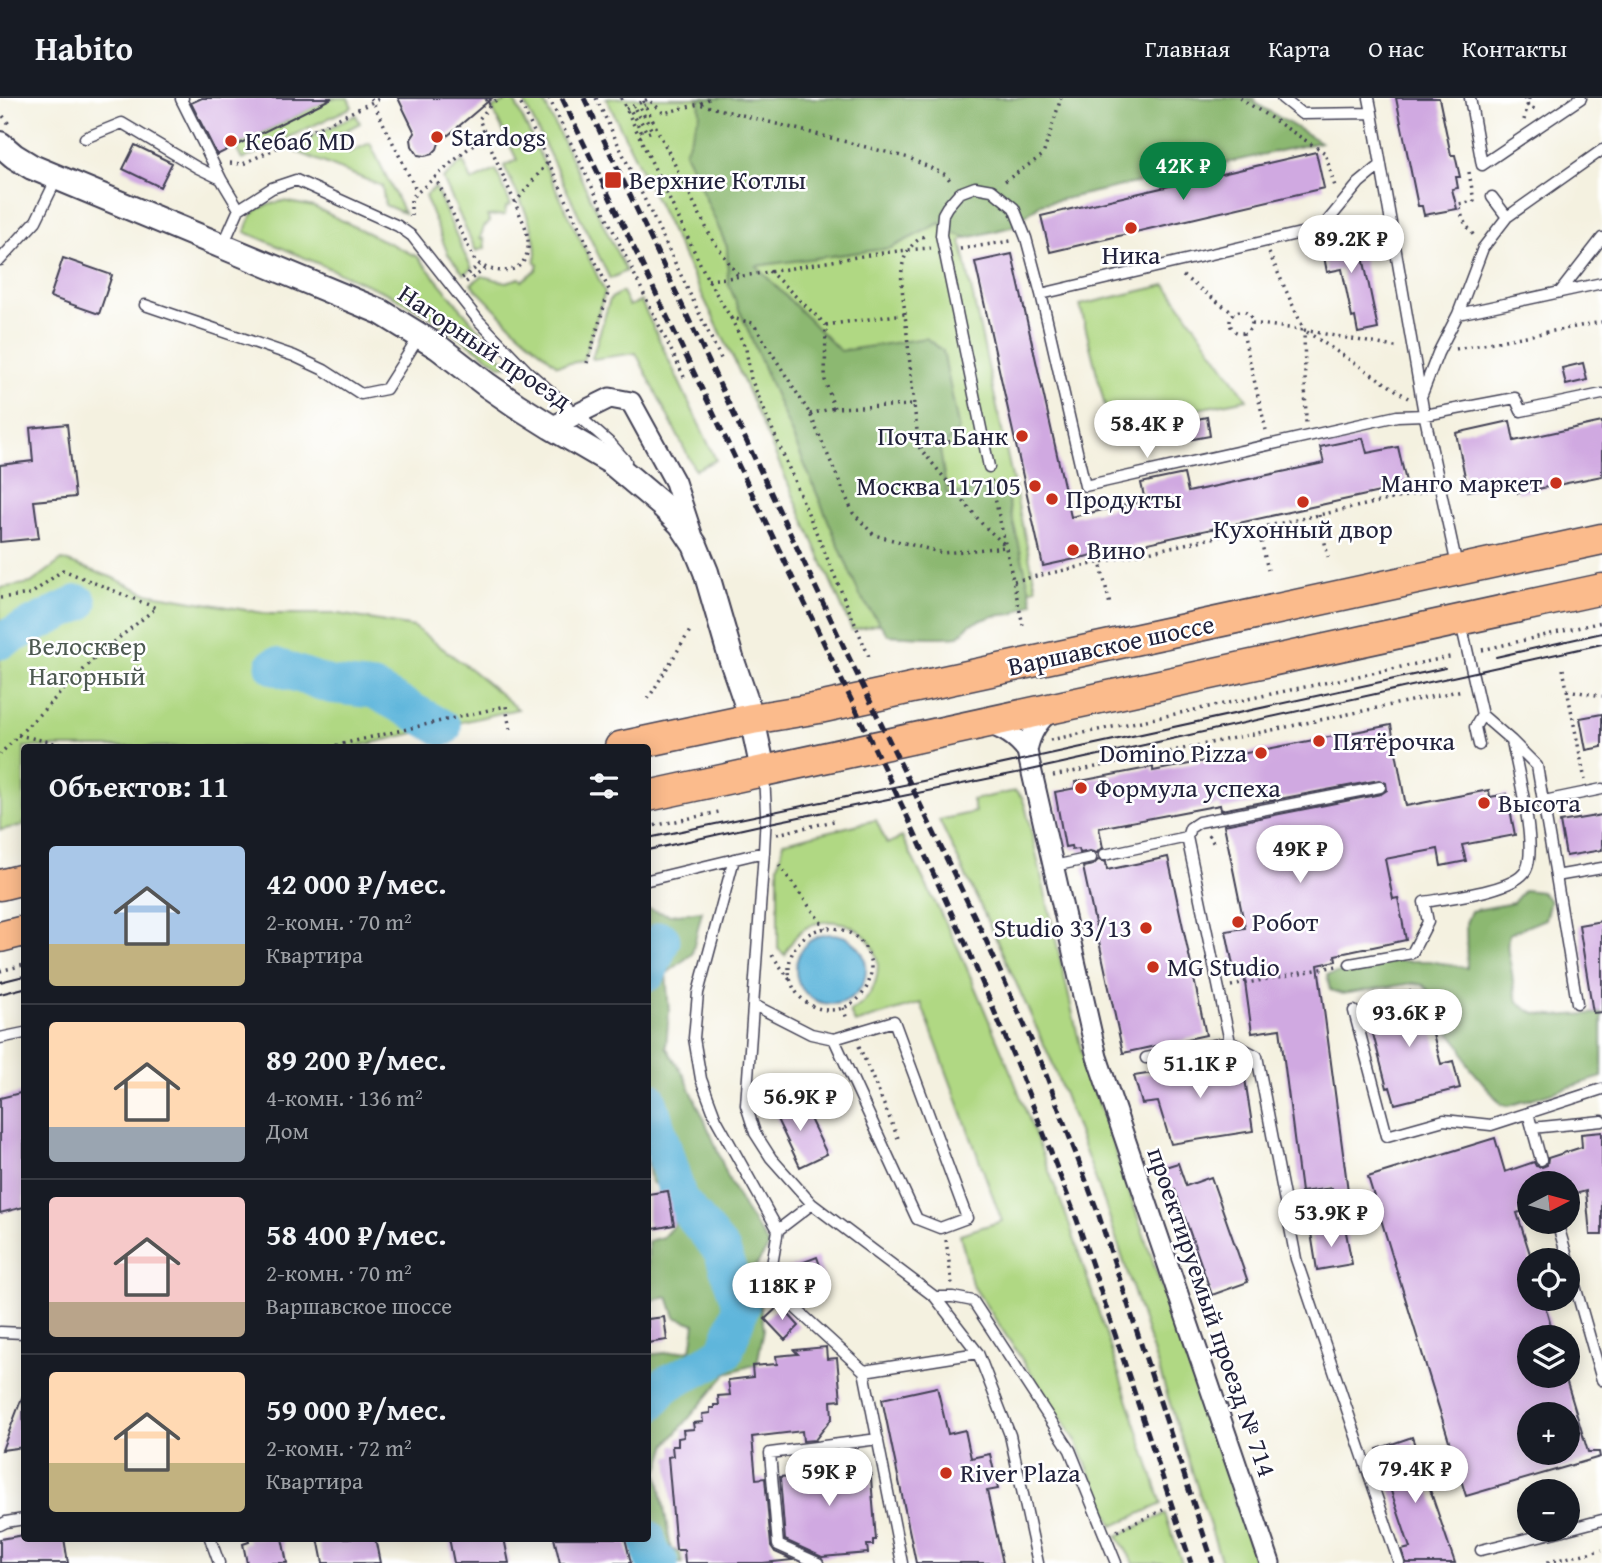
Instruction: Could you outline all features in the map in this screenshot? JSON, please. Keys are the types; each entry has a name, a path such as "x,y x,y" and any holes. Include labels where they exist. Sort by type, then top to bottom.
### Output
{"main road":[{"name":"Варшавское шоссе","path":"634,744 819,708 1602,539"},
{"name":"Варшавское шоссе","path":"651,795 1602,589"},
{"path":"0,885 21,880"},
{"path":"0,937 21,933"}],"street":[{"name":"Нагорный проезд","path":"0,145 32,167 381,312 438,347 487,385 551,427 611,462 662,505 681,524 695,545 752,719 763,770"},
{"path":"551,427 610,398 631,402 675,482 695,545"},
{"path":"982,723 996,726 1027,748 1033,729 1042,717 1056,707"},
{"name":"проектируемый проезд № 714","path":"1027,748 1097,1057 1270,1563"}],"lane":[{"path":"183,98 181,99 221,179 239,209"},
{"path":"1282,98 1302,114 1372,113"},
{"path":"1369,98 1421,397 1458,570"},
{"path":"1470,98 1482,164 1580,98"},
{"path":"85,138 122,123 221,179"},
{"path":"1421,397 1438,353 1458,314 1482,248 1507,217 1602,150"},
{"path":"1041,294 1322,228 1359,183 1381,165"},
{"path":"0,260 36,221 58,177"},
{"path":"222,245 239,209 272,188 296,180 398,226 412,236 479,321 527,371 612,445 633,468 639,486"},
{"path":"989,467 941,228 947,207 959,193 975,187 992,190 1014,208 1026,238 1085,486 1397,416 1515,398 1521,411 1602,394"},
{"path":"1492,197 1507,217"},
{"path":"1560,292 1602,238"},
{"path":"1458,314 1602,283"},
{"path":"145,305 294,356 324,370 361,394 386,389 420,335"},
{"path":"1460,619 1482,715 1537,766 1577,1003"},
{"path":"1479,745 1475,727 1482,715"},
{"path":"1350,964 1412,953 1428,922 1424,902 1493,889 1515,880 1526,870 1530,851 1528,830 1512,741"},
{"path":"763,770 766,813 746,1105 755,1133 771,1158 812,1204 935,1297 978,1353 1010,1435 1038,1563"},
{"path":"1230,1042 1187,838 1189,828 1199,822 1380,787"},
{"path":"1544,801 1602,789"},
{"path":"1104,855 1187,838"},
{"path":"651,879 764,852"},
{"path":"1054,866 1091,858"},
{"path":"734,859 698,993 694,1038 701,1079 716,1119 778,1230 772,1265 782,1296 864,1371 902,1563"},
{"path":"1556,876 1602,868"},
{"path":"754,1005 811,1034 834,1039 894,1021 967,1218 940,1228 916,1219 834,1039"},
{"path":"1354,1010 1387,1136 1444,1120 1491,1125 1602,1088"},
{"path":"0,1038 21,1034"},
{"path":"1146,1058 1230,1042 1257,1056 1296,1259 1399,1563"},
{"path":"1528,1113 1541,1160"},
{"path":"1532,1128 1602,1121"},
{"path":"778,1230 812,1204"},
{"path":"935,1297 973,1301 1070,1450 1116,1563"},
{"path":"1580,1302 1602,1380"},
{"path":"0,1332 21,1333"},
{"path":"864,1371 978,1353"},
{"path":"818,1563 778,1545 770,1453 877,1439"},
{"path":"0,1525 21,1520"},
{"path":"1580,1526 1602,1520"},
{"path":"1481,1550 1517,1541"},
{"path":"211,1542 219,1563"}],"path":[{"path":"213,163 243,164 381,98"},
{"path":"435,176 475,261 486,269 504,272 523,262 528,251 528,237 479,119 489,107 483,98"},
{"path":"488,104 500,98"},
{"path":"517,98 609,290 587,363"},
{"path":"550,98 685,381"},
{"path":"596,98 723,363"},
{"path":"621,98 708,280 746,349 751,379 870,659"},
{"path":"640,137 643,135 631,111 635,109 647,133 652,131 640,107 648,99 664,113 711,98"},
{"path":"992,190 1043,155 1061,98"},
{"path":"1240,98 1325,153 1340,206"},
{"path":"372,100 417,192"},
{"path":"626,109 644,103"},
{"path":"644,103 712,239 740,277"},
{"path":"699,104 909,158 946,175 959,193"},
{"path":"412,236 411,198 485,134"},
{"path":"515,203 548,162"},
{"path":"1474,201 1459,204 1463,220 1482,248"},
{"path":"941,228 917,240 908,250 901,270 919,447 983,525 1006,547"},
{"path":"708,280 908,250 943,247 956,250 1026,238"},
{"path":"1264,241 1304,330 1305,419"},
{"path":"1168,264 1234,314"},
{"path":"465,275 480,265"},
{"path":"469,280 486,269"},
{"path":"769,271 826,325 825,380 834,408"},
{"path":"1240,311 1250,316 1252,323 1249,330 1236,332 1231,327 1230,321 1234,314 1240,311"},
{"path":"826,325 905,314"},
{"path":"731,318 753,323 810,414 853,513 874,535 943,553 1006,547"},
{"path":"1438,353 1602,322"},
{"path":"1252,323 1413,351"},
{"path":"1304,330 1424,412"},
{"path":"1243,333 1266,429"},
{"path":"810,414 834,408 914,405"},
{"path":"919,447 982,435"},
{"path":"989,467 1023,625"},
{"path":"1014,581 1441,488"},
{"path":"1319,514 1328,557"},
{"path":"1258,528 1268,570"},
{"path":"1098,553 1110,605"},
{"path":"0,598 32,594 63,570 156,608 99,654 0,754"},
{"path":"1027,748 1602,622"},
{"path":"648,699 691,629"},
{"path":"1563,669 1588,792"},
{"path":"1043,779 1476,688"},
{"path":"1567,690 1602,696"},
{"path":"342,744 506,706 510,730"},
{"path":"18,735 60,744"},
{"path":"651,826 719,812"},
{"path":"776,860 825,928"},
{"path":"838,928 851,933 862,942 869,953 872,967 870,980 855,1002 843,1008 817,1008 806,1002 791,982 791,956 804,937 814,931 838,928"},
{"path":"1231,986 1350,964"},
{"path":"0,971 21,966"},
{"path":"843,1008 902,1147"},
{"path":"940,1228 946,1238 953,1297"},
{"path":"1105,1536 1163,1510"},
{"path":"1548,1563 1602,1550"}],"green space":[{"path":"324,98 348,98 352,107 242,160 235,146 325,101"},
{"path":"513,98 605,292 583,361 557,365 512,326 471,284 482,276 506,282 520,278 522,281 536,270 538,264 535,262 536,251 531,227 504,166 517,160 492,108"},
{"path":"522,98 542,98 626,271 610,279"},
{"path":"606,98 1254,98 1262,135 1023,192 961,241 1036,588 852,630 735,362"},
{"path":"699,98 1247,98 1320,142 1041,204 1011,227 967,238 953,233 940,223 891,248 756,266 840,351 926,338 943,351 959,430 940,450 947,494 1005,488 1033,603 1013,614 994,616 970,624 959,636 888,635 860,596 728,283 727,247 685,152 700,114"},
{"path":"356,115 360,123 339,134 348,153 370,143 404,213 385,205 382,186 287,148"},
{"path":"463,161 472,181 496,170 511,205 506,207 505,215 487,216 490,222 484,227 480,238 484,239 485,248 476,251 443,179"},
{"path":"435,187 472,268 464,274 448,254 425,196"},
{"path":"283,201 314,207 418,257 508,365 501,366 425,313 391,295 245,232 250,218 258,209"},
{"path":"1166,285 1247,399 1110,427 1080,305"},
{"path":"622,292 629,306 641,301 716,460 695,470 636,353 592,358 610,299"},
{"name":"Велосквер Нагорный","path":"62,560 146,593 269,614 339,614 414,627 518,709 368,744 21,744 21,826 0,830 0,588 31,583"},
{"path":"1015,791 1022,797 1026,809 1082,1054 1256,1563 1222,1563 1106,1207 1051,1060 939,820 975,812 972,800"},
{"path":"876,820 887,844 902,837 960,952 1012,1075 1069,1223 1162,1504 1113,1526 1076,1441 972,1284 960,1234 1002,1221 921,1003 855,1023 850,1012 867,998 873,988 878,968 873,947 866,937 851,926 834,922 816,924 798,934 785,955 778,949 778,866 784,842"},
{"path":"1524,890 1541,892 1550,901 1545,919 1509,934 1508,954 1517,998 1528,1010 1548,1015 1602,1013 1602,1077 1508,1106 1501,1104 1468,1065 1460,1045 1445,1027 1431,993 1423,985 1414,983 1342,994 1330,990 1327,975 1395,961 1430,961 1467,968 1466,923 1471,911 1513,903"},
{"path":"651,910 670,915 702,911 692,954 666,974 669,1011 666,1047 685,1077 729,1180 769,1246 754,1269 764,1329 757,1364 727,1373 667,1444 658,1473 671,1549 680,1553 682,1563 642,1563 639,1542 651,1542 651,1355 691,1350 695,1324 675,1317 668,1297 651,1300 651,1240 663,1237 674,1225 668,1191 651,1182"},
{"path":"1165,1514 1182,1563 1134,1563 1117,1536"}],"water":[{"path":"831,934 856,944 866,969 856,994 831,1004 806,994 796,969 806,944"}],"building":[{"path":"202,98 332,98 217,155 191,103"},
{"path":"398,98 492,98 439,143 432,154 425,156 418,155 412,146 411,139 415,133"},
{"path":"1396,98 1439,98 1451,155 1455,155 1460,177 1456,177 1458,188 1452,189 1457,209 1424,215 1422,206 1418,206"},
{"path":"135,145 172,163 160,187 123,169"},
{"path":"1316,152 1324,188 1050,252 1041,216"},
{"path":"1357,228 1378,329 1358,333 1355,317 1352,318 1342,269 1327,272 1320,236"},
{"path":"1012,254 1071,517 1145,501 1141,483 1184,474 1188,492 1324,463 1320,447 1363,438 1367,453 1398,447 1407,486 1043,566 975,262"},
{"path":"63,258 112,275 99,314 50,297"},
{"path":"1583,363 1587,380 1566,385 1562,368"},
{"path":"1207,417 1210,436 1182,441 1178,423"},
{"path":"1510,421 1514,441 1602,422 1602,476 1518,493 1515,482 1468,491 1456,433"},
{"path":"67,424 75,497 34,501 39,538 0,542 0,465 33,461 30,428"},
{"path":"1602,714 1602,747 1586,750 1580,718"},
{"path":"1391,725 1406,806 1489,790 1490,797 1507,794 1515,835 1462,845 1466,861 1441,866 1438,849 1385,859 1393,899 1398,898 1406,940 1335,955 1336,961 1318,965 1348,1191 1333,1193 1332,1188 1301,1192 1280,1029 1252,1033 1243,968 1234,970 1226,931 1245,928 1224,825 1381,794 1387,790 1386,783 1379,780 1221,810 1220,805 1099,828 1103,848 1097,853 1080,853 1079,849 1065,847 1055,792 1076,788 1075,782 1153,767 1153,771"},
{"path":"1602,815 1602,850 1566,856 1560,822"},
{"path":"1168,857 1206,1035 1123,1053 1083,867 1093,865 1098,860 1106,862 1107,870"},
{"path":"1602,921 1602,1012 1593,1013 1579,925"},
{"path":"1410,991 1412,999 1423,996 1441,1064 1453,1061 1460,1088 1395,1104 1390,1087 1387,1088 1365,1003"},
{"path":"1242,1059 1253,1131 1171,1144 1158,1102 1142,1104 1134,1076"},
{"path":"21,1093 21,1208 0,1213 0,1098"},
{"path":"800,1098 827,1154 800,1167 773,1111"},
{"path":"1602,1132 1602,1235 1590,1235 1586,1191 1580,1193 1580,1171 1517,1171 1517,1234 1524,1234 1528,1248 1517,1248 1517,1311 1547,1311 1551,1325 1517,1325 1517,1388 1569,1388 1573,1402 1517,1402 1517,1465 1573,1465 1466,1496 1368,1177 1495,1138 1505,1172 1534,1162 1536,1166 1542,1167 1547,1165 1548,1158 1582,1147 1581,1134"},
{"path":"1178,1163 1186,1186 1211,1177 1248,1282 1212,1295 1175,1190 1171,1191 1162,1168"},
{"path":"668,1191 674,1225 651,1229 651,1194"},
{"path":"1345,1227 1352,1264 1317,1270 1311,1233"},
{"path":"817,1257 824,1277 790,1290 783,1270"},
{"path":"780,1305 799,1326 785,1340 765,1319"},
{"path":"664,1317 667,1340 651,1343 651,1319"},
{"path":"826,1347 827,1359 837,1358 841,1400 831,1401 832,1418 815,1440 803,1441 802,1431 752,1437 756,1479 765,1478 771,1546 775,1552 793,1560 763,1563 685,1563 684,1550 676,1550 668,1457 673,1456 672,1446 678,1446 678,1438 684,1437 683,1430 694,1429 693,1423 703,1422 702,1414 710,1413 710,1408 719,1405 718,1396 730,1395 728,1380 753,1377 752,1366 777,1364 776,1356 798,1354 794,1350"},
{"name":"River Plaza","path":"937,1387 948,1434 965,1430 971,1458 990,1454 998,1489 987,1491 1003,1563 916,1563 882,1399"},
{"path":"21,1400 21,1447 2,1450"},
{"path":"1580,1426 1588,1452 1599,1452 1600,1457 1580,1463"},
{"path":"1412,1437 1455,1563 1406,1563 1402,1550 1410,1548 1377,1449"},
{"path":"862,1462 864,1466 870,1466 876,1540 873,1540 873,1545 867,1545 868,1553 822,1557 785,1540 780,1477 789,1476 789,1466"},
{"path":"21,1536 21,1542 65,1542 68,1563 0,1563 0,1539"},
{"path":"283,1542 287,1563 247,1563 243,1544"},
{"path":"319,1542 376,1542 380,1563 323,1563"},
{"path":"450,1542 505,1542 509,1563 454,1563"},
{"path":"555,1542 626,1542 631,1563 560,1563"}],"waterway":[{"path":"0,641 79,603"},
{"path":"274,666 330,685 374,690 443,728"},
{"path":"651,966 662,940"},
{"path":"651,1109 679,1199 722,1251 741,1307 725,1352 666,1384 651,1402"},
{"path":"648,1542 652,1557 660,1563"}],"tram line":[{"path":"1496,657 1602,633"},
{"path":"651,849 1031,770 1602,644"},
{"path":"651,837 1445,668"},
{"path":"0,982 21,977"},
{"path":"0,994 21,989"}],"railway":[{"path":"562,98 907,816 968,949 1020,1072 1077,1220 1191,1563"},
{"path":"584,98 984,936 1042,1064 1097,1210 1213,1563"}],"place":[{"name":"Stardogs","path":"437,137"},
{"name":"Кебаб MD","path":"231,141"},
{"name":"Верхние Котлы","path":"613,180"},
{"name":"Ника","path":"1131,228"},
{"name":"Почта Банк","path":"1022,436"},
{"name":"Манго маркет","path":"1556,483"},
{"name":"Москва 117105","path":"1035,486"},
{"name":"Продукты","path":"1052,499"},
{"name":"Кухонный двор","path":"1303,502"},
{"name":"Вино","path":"1073,550"},
{"name":"Пятёрочка","path":"1319,741"},
{"name":"Domino Pizza","path":"1261,753"},
{"name":"Формула успеха","path":"1081,788"},
{"name":"Высота","path":"1484,803"},
{"name":"Робот","path":"1238,922"},
{"name":"Studio 33/13","path":"1146,928"},
{"name":"MG Studio","path":"1153,967"},
{"name":"River Plaza","path":"946,1473"}]}
